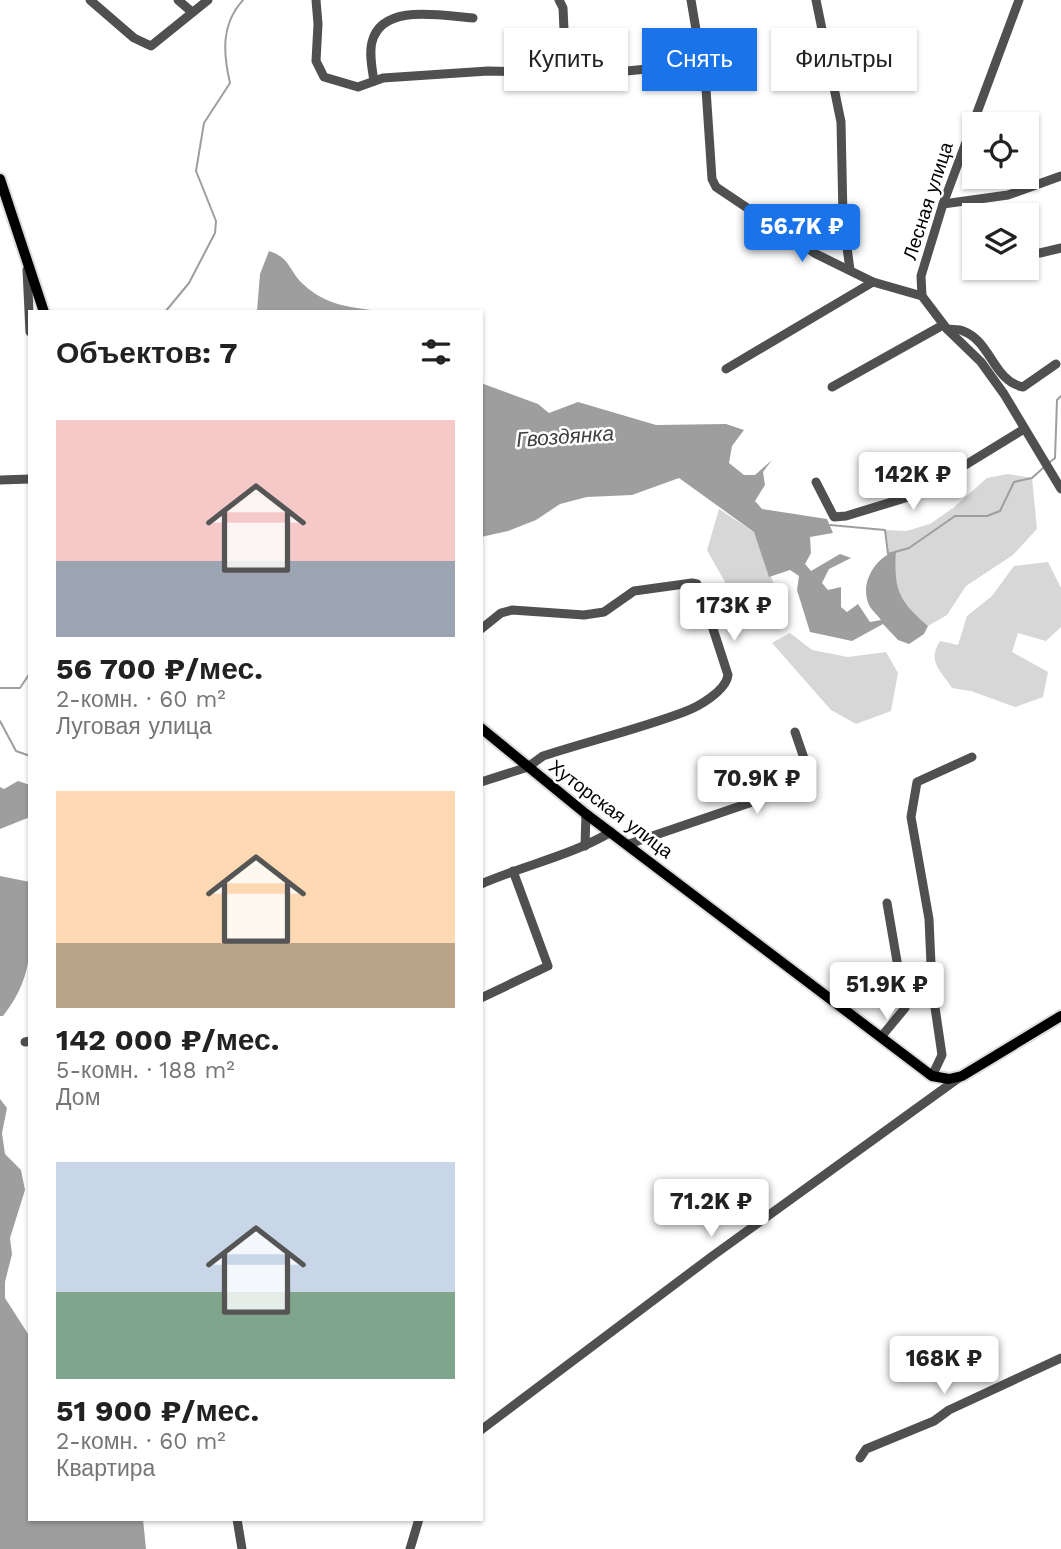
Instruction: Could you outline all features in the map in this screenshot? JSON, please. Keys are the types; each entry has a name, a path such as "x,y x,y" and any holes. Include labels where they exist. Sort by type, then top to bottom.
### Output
{"main road":[{"path":"0,179 43,310"},
{"name":"Хуторская улица","path":"483,730 586,814 930,1074"},
{"path":"930,1074 949,1079 962,1076 1061,1016"}],"street":[{"path":"90,0 134,38 151,46 208,0"},
{"path":"178,0 192,12"},
{"path":"316,0 316,61 319,73 331,81 358,87 374,81 504,71"},
{"path":"559,0 563,8 564,28"},
{"path":"691,0 695,28"},
{"path":"816,0 841,122 843,217 850,270"},
{"name":"Лесная улица","path":"922,296 921,276 943,204 1019,0"},
{"path":"374,81 372,45 374,37 387,22 398,16 412,15 473,18"},
{"path":"706,91 712,179 716,187 780,233 816,254 873,282 922,296 945,327 981,362 1004,394 1061,489"},
{"path":"943,204 1008,195 1061,176"},
{"path":"1040,253 1061,248"},
{"path":"27,261 29,310"},
{"path":"726,369 873,282"},
{"path":"832,387 945,327 964,331 983,346 1006,379 1015,386 1023,387 1056,364"},
{"path":"816,482 834,517 846,516 918,494 1024,429"},
{"path":"0,480 28,479"},
{"path":"483,626 501,613 512,610 584,615 604,612 635,591 692,583 697,584 702,595 727,666 727,680 698,706 543,756 528,767 483,781"},
{"path":"629,844 799,786 804,782 806,764 794,732"},
{"path":"931,1098 934,1086 930,1074 942,1055 932,987 929,919 911,817 916,782 972,757"},
{"path":"585,846 586,814"},
{"path":"483,883 546,862 611,832"},
{"path":"483,997 548,966 513,871"},
{"path":"881,1037 905,1007 887,903"},
{"path":"483,1428 711,1257 962,1076"},
{"path":"860,1458 866,1449 934,1421 949,1410 1061,1358"},
{"path":"237,1521 242,1549"},
{"path":"410,1549 418,1521"}],"shaded area":[{"path":"1008,474 1032,478 1037,529 1013,555 966,586 947,615 928,626 910,609 900,594 896,576 896,552 888,554 885,530 906,531 930,524 987,478"},
{"path":"719,509 754,532 781,603 770,618 745,618 707,550"},
{"path":"1048,562 1061,588 1061,627 1046,641 1018,633 1012,652 1048,672 1043,697 1015,707 971,691 952,688 935,660 940,641 958,645 967,616 992,596 1014,566"},
{"path":"790,633 812,650 848,657 886,652 898,673 891,711 856,724 831,710 772,643"}],"water":[{"path":"269,251 281,257 298,279 320,297 347,306 372,310 257,310 260,274"},
{"path":"483,384 538,404 549,413 578,402 656,425 726,424 744,430 732,446 729,463 744,475 755,475 772,460 763,472 765,485 755,501 762,509 827,519 833,533 810,537 811,553 805,564 811,571 840,554 851,558 829,569 822,583 828,590 841,587 841,607 847,612 858,604 870,622 881,620 867,599 867,581 881,559 896,551 896,576 900,593 910,609 928,626 924,634 909,644 898,640 883,624 852,641 810,632 797,590 799,576 790,570 769,577 754,532 679,478 632,495 587,497 560,504 536,520 508,531 483,537"},
{"path":"18,781 28,784 28,818 0,829 0,787 4,789"},
{"path":"0,876 28,882 28,963 14,1000 3,1016 0,1016"},
{"path":"0,1099 7,1108 2,1133 5,1154 21,1170 25,1190 10,1238 12,1254 5,1282 5,1298 28,1334 28,1521 143,1521 146,1549 0,1549"}],"waterway":[{"path":"167,310 189,283 215,233 216,221 196,171 204,123 230,83 225,50 227,29 243,0"},
{"name":"Гвоздянка","path":"1050,462 1055,458 1057,400 1061,396"},
{"name":"Гвоздянка","path":"830,525 885,530 888,554 909,548 955,516 987,516 1000,511 1014,482 1032,478 1043,468"},
{"name":"Гвоздянка","path":"0,688 20,688 28,676"},
{"name":"Гвоздянка","path":"0,721 16,751 28,755"}]}
